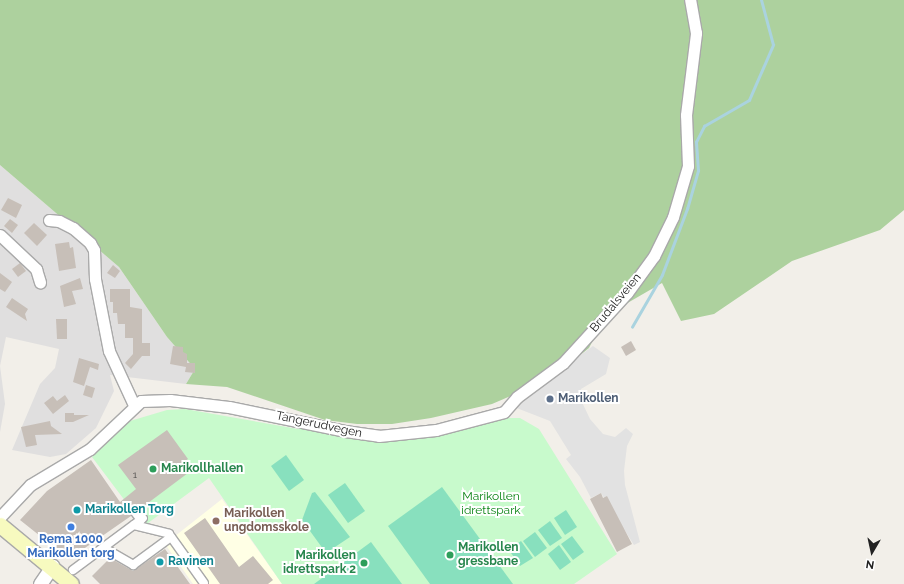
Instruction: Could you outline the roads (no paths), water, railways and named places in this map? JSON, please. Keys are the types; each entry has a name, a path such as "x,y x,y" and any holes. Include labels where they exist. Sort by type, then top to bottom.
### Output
{"main road":[{"path":"0,525 52,566 65,579"}],"street":[{"name":"Brudalsveien","path":"504,412 517,397 563,363 628,293 654,256 673,217 688,166 686,115 696,33 690,0"},
{"path":"49,220 59,221 73,228 90,243 94,250 95,278 109,352 134,405"},
{"path":"0,235 36,269 40,282"},
{"name":"Tangerudvegen","path":"0,517 30,485 90,449 134,405 155,399 206,404 345,431 379,436 436,430 504,412"},
{"path":"65,579 142,519 135,512"},
{"path":"134,525 169,534 204,583"},
{"path":"104,548 133,565 172,537"},
{"path":"40,584 52,566"}],"waterway":[{"path":"632,327 662,275 687,209 698,171 696,142 704,126 749,100 773,45 761,0"}],"place":[{"name":"Marikollen","path":"550,399"},
{"name":"Marikollhallen","path":"153,469"},
{"name":"Marikollen Torg","path":"77,510"},
{"name":"Marikollen ungdomsskole","path":"216,521"},
{"name":"Rema 1000 Marikollen torg","path":"71,527"},
{"name":"Marikollen gressbane","path":"450,555"},
{"name":"Ravinen","path":"160,562"},
{"name":"Marikollen idrettspark 2","path":"364,563"}],"park label":[{"name":"Marikollen idrettspark","path":"491,504"}]}
